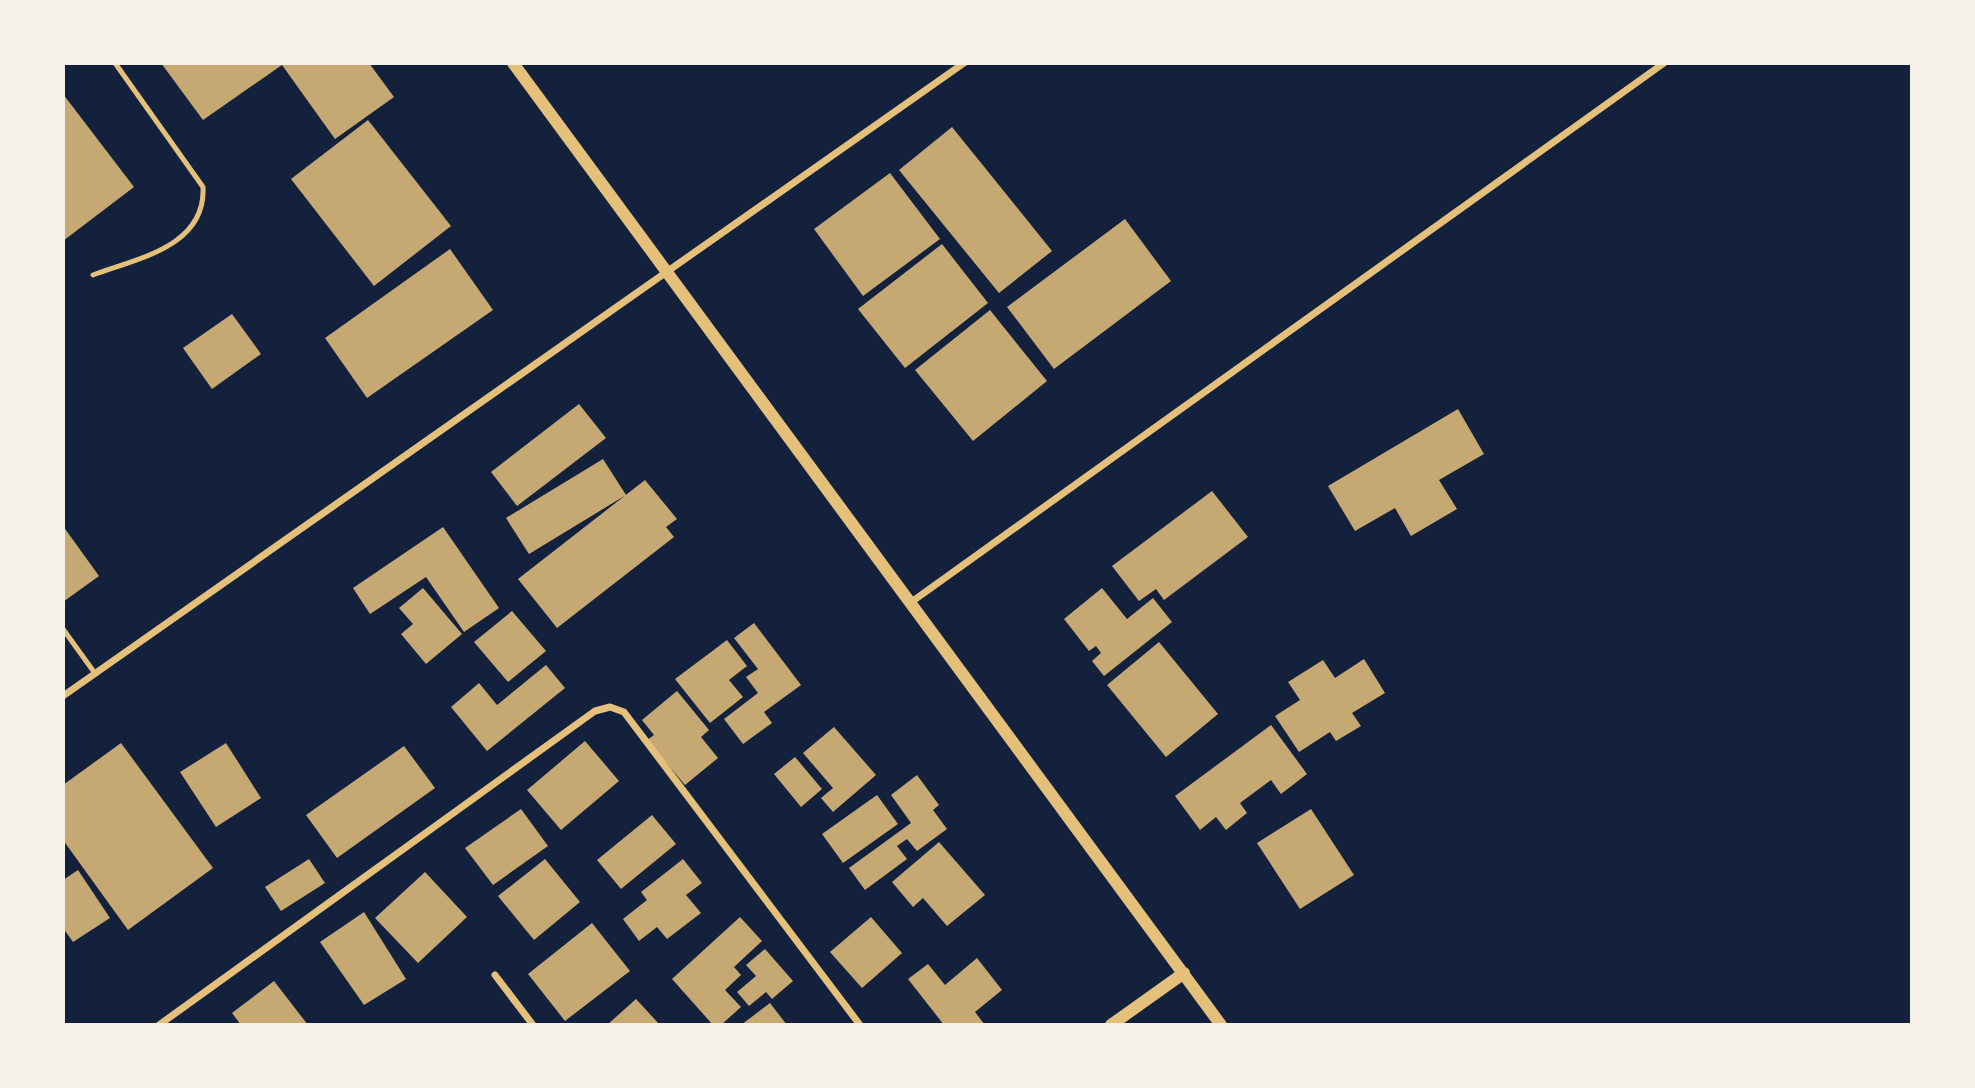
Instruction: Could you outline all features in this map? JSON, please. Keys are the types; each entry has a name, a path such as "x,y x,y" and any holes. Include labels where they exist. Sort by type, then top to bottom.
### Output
{"street":[{"path":"513,63 1221,1025"},
{"path":"63,696 964,63"},
{"path":"909,604 1664,63"},
{"path":"159,1025 595,711 610,707 624,712 860,1025"},
{"path":"1111,1025 1184,973"},
{"path":"495,975 533,1025"}],"lane":[{"path":"93,275 163,249 195,227 204,206 202,187 115,63"},
{"path":"63,629 94,672"}],"building":[{"path":"161,63 369,63 394,97 335,139 282,65 203,120"},
{"path":"63,94 134,187 63,241"},
{"path":"368,120 451,226 374,286 291,179"},
{"path":"952,127 1052,251 999,293 899,170"},
{"path":"890,173 940,239 863,296 814,229"},
{"path":"1125,219 1171,281 1054,369 1007,307"},
{"path":"942,244 988,303 905,368 858,309"},
{"path":"450,249 493,310 367,398 325,338"},
{"path":"990,310 1047,381 973,441 915,370"},
{"path":"232,314 261,354 212,389 183,348"},
{"path":"579,404 606,438 517,506 491,472"},
{"path":"1458,409 1484,454 1439,480 1457,509 1411,536 1395,508 1355,531 1328,486"},
{"path":"603,459 626,495 529,554 506,518"},
{"path":"645,480 677,519 666,527 674,537 557,628 518,579"},
{"path":"1212,491 1248,537 1164,600 1156,589 1139,601 1112,566"},
{"path":"63,526 99,576 63,602"},
{"path":"443,527 499,608 464,632 426,577 370,614 353,588"},
{"path":"423,588 462,634 426,664 401,634 413,624 399,608"},
{"path":"1102,588 1127,619 1153,598 1172,622 1104,676 1092,661 1101,653 1096,646 1089,651 1064,619"},
{"path":"512,611 546,651 508,682 474,642"},
{"path":"754,623 801,685 764,712 772,723 743,744 724,719 758,693 746,677 758,669 734,638"},
{"path":"727,640 747,666 729,680 743,697 710,723 675,679"},
{"path":"1159,642 1218,714 1166,757 1107,685"},
{"path":"1364,659 1385,693 1352,713 1361,726 1336,741 1330,732 1299,752 1275,716 1300,700 1288,682 1323,660 1335,678"},
{"path":"546,665 565,688 487,751 451,707 479,683 497,705"},
{"path":"677,691 709,730 701,737 718,758 685,785 647,740 654,735 642,720"},
{"path":"1271,725 1307,774 1281,794 1271,780 1240,803 1247,813 1226,830 1216,817 1200,830 1175,796"},
{"path":"834,727 876,775 833,812 821,798 833,788 803,753"},
{"path":"585,741 619,781 561,830 527,790"},
{"path":"121,743 213,868 128,930 63,840 63,785"},
{"path":"226,743 261,798 216,827 180,772"},
{"path":"404,746 435,788 337,858 306,815"},
{"path":"795,757 822,789 801,807 774,774"},
{"path":"917,775 939,805 933,810 947,829 917,851 907,839 897,846 907,859 865,890 849,868 911,823 891,795"},
{"path":"877,795 898,824 843,863 822,834"},
{"path":"521,809 548,846 493,885 465,848"},
{"path":"1311,809 1354,875 1300,909 1257,843"},
{"path":"652,815 676,844 621,889 597,860"},
{"path":"939,842 985,895 947,926 923,898 913,907 892,882"},
{"path":"309,859 325,883 281,911 265,887"},
{"path":"545,859 580,902 534,940 498,896"},
{"path":"683,859 702,883 686,895 701,913 667,939 657,927 639,941 623,919 647,900 641,892"},
{"path":"78,870 110,918 73,942 63,928 63,880"},
{"path":"425,872 467,917 418,963 375,918"},
{"path":"364,912 406,979 364,1005 320,942"},
{"path":"740,917 762,941 734,967 741,975 725,990 741,1007 721,1025 713,1025 672,979"},
{"path":"871,917 902,953 862,988 830,952"},
{"path":"592,923 630,971 565,1021 528,974"},
{"path":"765,949 793,981 772,999 766,992 749,1006 737,992 756,976 746,965"},
{"path":"977,958 1002,990 975,1012 985,1025 944,1025 908,979 928,964 945,985"},
{"path":"274,981 308,1025 241,1025 232,1013"},
{"path":"636,999 660,1025 607,1025"},
{"path":"770,1003 787,1025 741,1025"}]}
